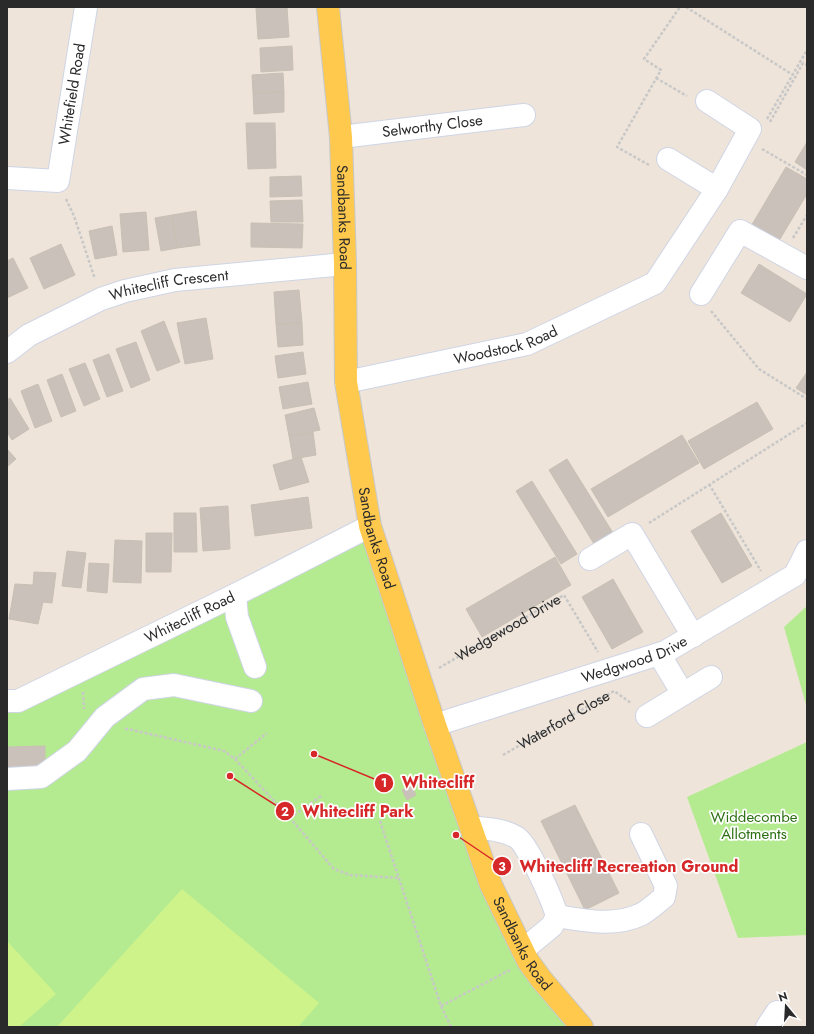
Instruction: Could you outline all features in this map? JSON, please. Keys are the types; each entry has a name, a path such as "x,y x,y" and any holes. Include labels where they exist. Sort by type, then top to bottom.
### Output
{"main road":[{"name":"Sandbanks Road","path":"328,7 341,137 345,264 346,382 370,526 435,725 491,885 526,956 540,979 582,1027"}],"street":[{"name":"Whitefield Road","path":"7,178 58,182 86,7"},
{"path":"668,159 717,189 753,137 707,101"},
{"name":"Selworthy Close","path":"341,137 524,115"},
{"name":"Woodstock Road","path":"346,382 527,344 655,283 717,189"},
{"path":"701,294 740,231 807,268"},
{"name":"Whitecliff Crescent","path":"7,352 29,335 101,299 125,291 175,280 345,264"},
{"name":"Whitecliff Road","path":"7,702 18,701 235,595 370,526"},
{"path":"590,559 632,534 694,636"},
{"name":"Wedgwood Drive","path":"435,725 665,652 795,575 807,551"},
{"path":"235,595 237,617 254,667"},
{"path":"659,654 682,694"},
{"path":"647,716 711,677"},
{"path":"7,779 41,777 77,752 105,717 143,689 174,685 251,701"},
{"path":"471,827 510,833 518,838 529,854 553,902 557,916 552,926 526,956"},
{"path":"557,916 607,923 629,919 643,913 664,897 666,886 641,834"}],"path":[{"path":"668,159 661,171 617,147 661,70 644,59 680,7"},
{"path":"686,7 793,75"},
{"path":"807,50 762,128 753,137 807,175"},
{"path":"656,78 697,103 707,101"},
{"path":"783,255 807,215"},
{"path":"74,216 101,299"},
{"path":"701,294 703,302 759,369 807,399"},
{"path":"632,534 807,423"},
{"path":"709,484 771,589"},
{"name":"Wedgewood Drive","path":"439,668 564,595 609,670"},
{"path":"83,669 84,709 92,733 128,729 224,751 236,759 334,869 350,875 399,878"},
{"name":"Waterford Close","path":"503,755 614,691 647,716"},
{"path":"236,759 267,733"},
{"path":"290,818 321,796"},
{"path":"380,821 441,1006 451,1027"},
{"path":"441,1006 526,956"}],"green space":[{"path":"370,526 491,885 573,1027 7,1027 7,701"},
{"path":"807,606 807,708 784,627"},
{"name":"Widdecombe Allotments","path":"807,742 807,935 738,938 687,797"},
{"path":"182,889 319,1003 298,1027 57,1027"},
{"path":"7,941 56,994 19,1027 7,1027"}],"building":[{"path":"287,7 289,37 258,39 256,8"},
{"path":"292,46 293,70 261,72 260,48"},
{"path":"283,73 284,92 253,93 252,75"},
{"path":"284,92 284,112 254,114 253,93"},
{"path":"246,123 275,123 276,168 248,169"},
{"path":"807,142 807,170 795,162"},
{"path":"786,167 807,179 807,194 777,244 750,228"},
{"path":"301,176 302,196 270,197 270,177"},
{"path":"302,200 303,222 271,222 270,201"},
{"path":"196,211 200,245 177,248 172,215"},
{"path":"146,212 149,250 123,252 120,214"},
{"path":"172,215 177,248 161,251 155,218"},
{"path":"251,223 303,224 302,248 251,247"},
{"path":"112,226 117,255 95,259 89,231"},
{"path":"61,244 75,275 44,289 30,258"},
{"path":"13,258 28,288 7,298 7,261"},
{"path":"759,264 807,294 790,322 741,293"},
{"path":"299,290 302,323 276,324 274,292"},
{"path":"206,318 213,359 185,364 177,323"},
{"path":"164,321 180,362 157,371 141,331"},
{"path":"302,323 303,345 278,347 276,324"},
{"path":"136,342 150,380 131,388 116,349"},
{"path":"303,352 306,374 278,378 275,356"},
{"path":"109,354 123,391 107,397 93,360"},
{"path":"85,363 100,399 84,406 69,369"},
{"path":"807,372 807,395 796,388"},
{"path":"62,374 76,411 61,417 47,380"},
{"path":"308,382 312,404 283,409 279,387"},
{"path":"38,384 52,421 35,428 21,391"},
{"path":"10,398 29,429 12,440 7,432 7,400"},
{"path":"757,402 773,429 704,469 688,441"},
{"path":"314,408 320,430 289,436 285,415"},
{"path":"313,432 316,455 293,459 289,436"},
{"path":"682,435 699,463 608,517 591,489"},
{"path":"7,449 16,459 7,467"},
{"path":"301,457 309,482 280,490 273,465"},
{"path":"567,459 613,533 594,544 549,470"},
{"path":"532,481 577,554 561,564 516,491"},
{"path":"308,497 312,528 255,536 251,505"},
{"path":"228,506 230,549 203,551 200,508"},
{"path":"174,513 196,513 197,552 174,552"},
{"path":"721,513 752,566 722,583 691,531"},
{"path":"146,533 172,533 171,572 146,572"},
{"path":"115,540 142,541 141,583 113,582"},
{"path":"67,551 86,553 81,588 62,586"},
{"path":"555,557 571,585 482,637 466,609"},
{"path":"89,563 109,564 107,593 87,591"},
{"path":"34,572 56,573 52,603 43,602 38,624 9,619 15,584 33,585"},
{"path":"613,579 643,632 612,649 582,597"},
{"path":"45,746 45,770 7,771 7,747"},
{"path":"411,785 416,795 407,800 402,790"},
{"path":"575,805 619,893 585,910 541,821"}],"place":[{"name":"Whitecliff","path":"314,754"},
{"name":"Whitecliff Park","path":"230,776"},
{"name":"Whitecliff Recreation Ground","path":"456,835"}]}
